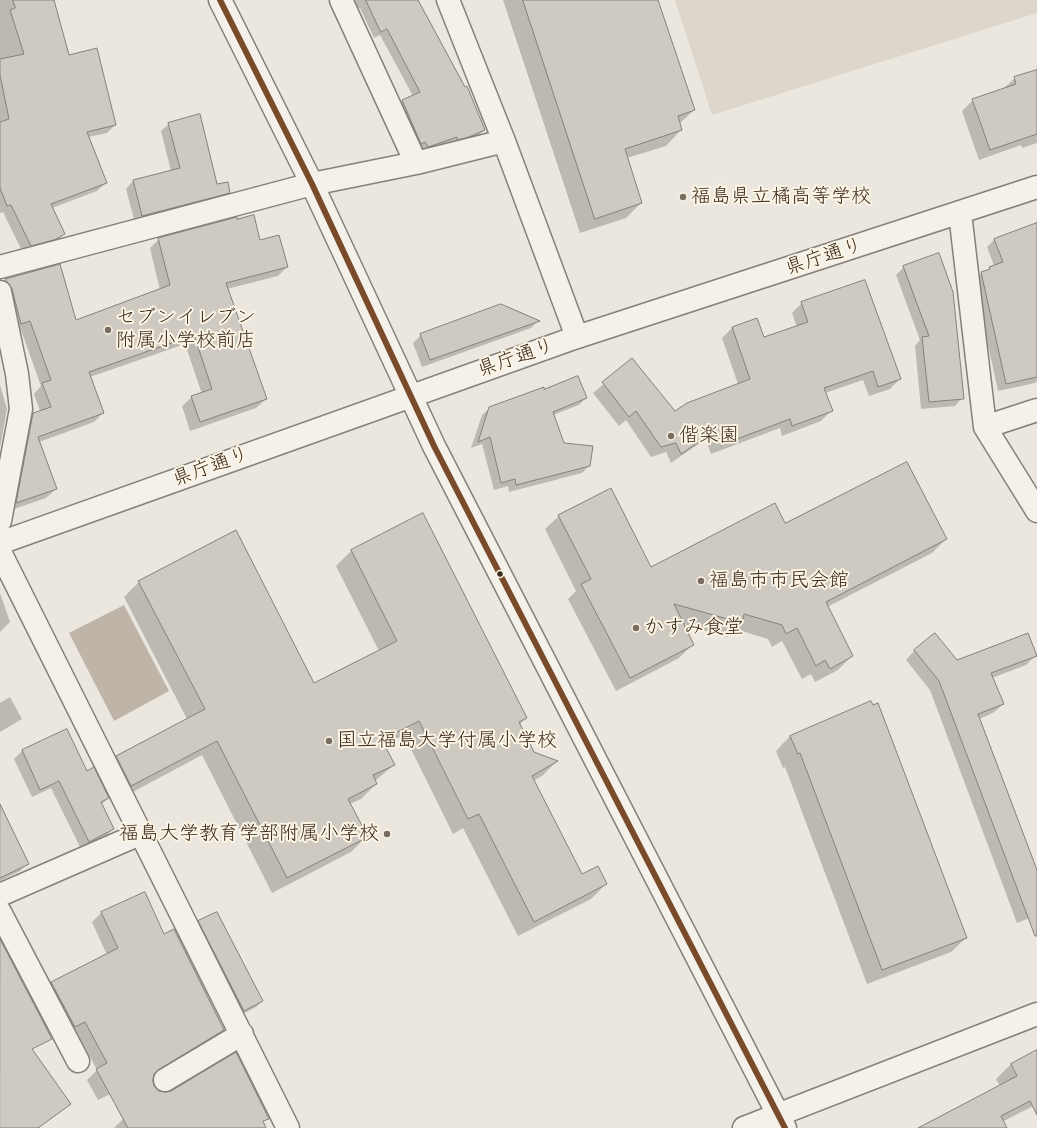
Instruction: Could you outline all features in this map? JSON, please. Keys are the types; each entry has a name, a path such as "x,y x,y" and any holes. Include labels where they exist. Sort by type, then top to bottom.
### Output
{"street":[{"path":"220,0 312,184 437,453 782,1121"},
{"path":"341,0 416,163"},
{"path":"448,0 504,141 578,337"},
{"path":"0,267 312,184 416,163 504,141"},
{"name":"県庁通り","path":"0,543 411,395 578,337 1037,187"},
{"path":"960,213 985,427 1037,511"},
{"path":"0,292 17,374 21,409 0,521"},
{"path":"985,427 1037,410"},
{"path":"0,552 142,833 288,1128"},
{"path":"0,895 142,833"},
{"path":"0,912 78,1061"},
{"path":"744,1128 782,1121 1037,1014"},
{"path":"165,1080 242,1034"}],"shaded area":[{"path":"675,0 1037,0 1037,13 712,115"},
{"path":"124,605 169,691 114,721 69,633"}],"building":[{"path":"13,0 54,0 69,55 97,48 116,125 87,132 107,183 51,204 65,234 54,240 31,246 11,205 7,206 0,188 0,122 9,119 0,75 0,59 24,54 10,10 15,8"},
{"path":"366,0 418,0 465,87 467,86 485,130 469,137 458,140 457,137 428,147 425,142 421,144 402,100 420,92 387,29 381,32"},
{"path":"523,0 658,0 695,110 678,116 682,130 625,149 642,203 595,219"},
{"path":"1037,70 1037,134 990,150 972,99 1016,84 1014,77"},
{"path":"200,114 217,184 228,182 230,193 142,216 133,180 180,168 168,123"},
{"path":"254,215 260,240 279,235 288,267 226,283 267,399 200,422 191,396 212,389 194,335 89,372 104,413 38,437 57,489 16,503 33,413 51,407 42,383 51,380 30,321 21,324 12,289 5,279 60,264 76,320 170,285 158,238 237,217 237,219"},
{"path":"1037,223 1037,377 1006,384 981,272 990,269 989,267 1003,262 994,239"},
{"path":"939,253 953,292 964,399 929,402 922,337 929,336 903,266"},
{"path":"865,280 901,379 878,387 873,371 824,388 833,411 792,426 790,419 721,445 716,430 681,454 676,443 661,447 636,411 629,417 602,382 632,358 675,411 687,403 750,379 732,327 757,318 764,337 808,322 801,302"},
{"path":"501,304 540,321 430,360 420,334"},
{"path":"578,376 587,398 553,412 564,443 593,446 590,466 516,485 515,479 501,483 490,437 478,442 489,407"},
{"name":"福島市市民会館","path":"907,462 947,539 826,602 853,656 830,669 825,660 816,666 797,628 786,634 782,625 744,614 742,623 674,604 694,645 630,678 581,584 591,579 558,515 611,488 651,567 775,503 785,523"},
{"path":"423,513 527,718 519,722 534,752 558,761 532,776 582,874 598,866 607,884 534,922 479,814 468,819 419,721 382,740 395,765 373,775 377,784 348,799 368,837 287,878 217,741 131,786 116,756 205,709 138,581 236,530 314,683 397,641 351,550"},
{"path":"935,633 957,660 1028,633 1037,656 991,673 1004,704 978,714 1037,870 1037,936 1035,936 939,681 914,650"},
{"path":"871,701 873,705 878,703 967,938 882,970 800,753 798,754 790,736"},
{"path":"67,729 87,771 94,767 109,798 101,802 114,829 89,842 59,781 40,790 22,750"},
{"path":"0,804 29,864 0,878"},
{"path":"145,892 164,934 174,929 224,1030 158,1070 154,1074 154,1086 159,1091 171,1091 236,1052 269,1119 263,1121 266,1128 128,1128 96,1069 107,1063 85,1022 75,1027 51,982 118,948 101,912"},
{"path":"217,912 263,1001 244,1011 198,921"},
{"path":"0,939 52,1039 32,1049 71,1104 38,1128 0,1128"},
{"path":"1037,1050 1037,1115 1030,1101 1001,1116 1007,1128 918,1128 1017,1076 1011,1064"}],"transit line":[{"path":"220,0 312,184 434,446 785,1128"}],"place":[{"name":"福島県立橘高等学校","path":"683,197"},
{"name":"セブンイレブン 附属小学校前店","path":"108,330"},
{"name":"偕楽園","path":"671,436"},
{"name":"福島市市民会館","path":"701,581"},
{"name":"かすみ食堂","path":"636,628"},
{"name":"国立福島大学付属小学校","path":"329,741"},
{"name":"福島大学教育学部附属小学校","path":"387,834"}]}
